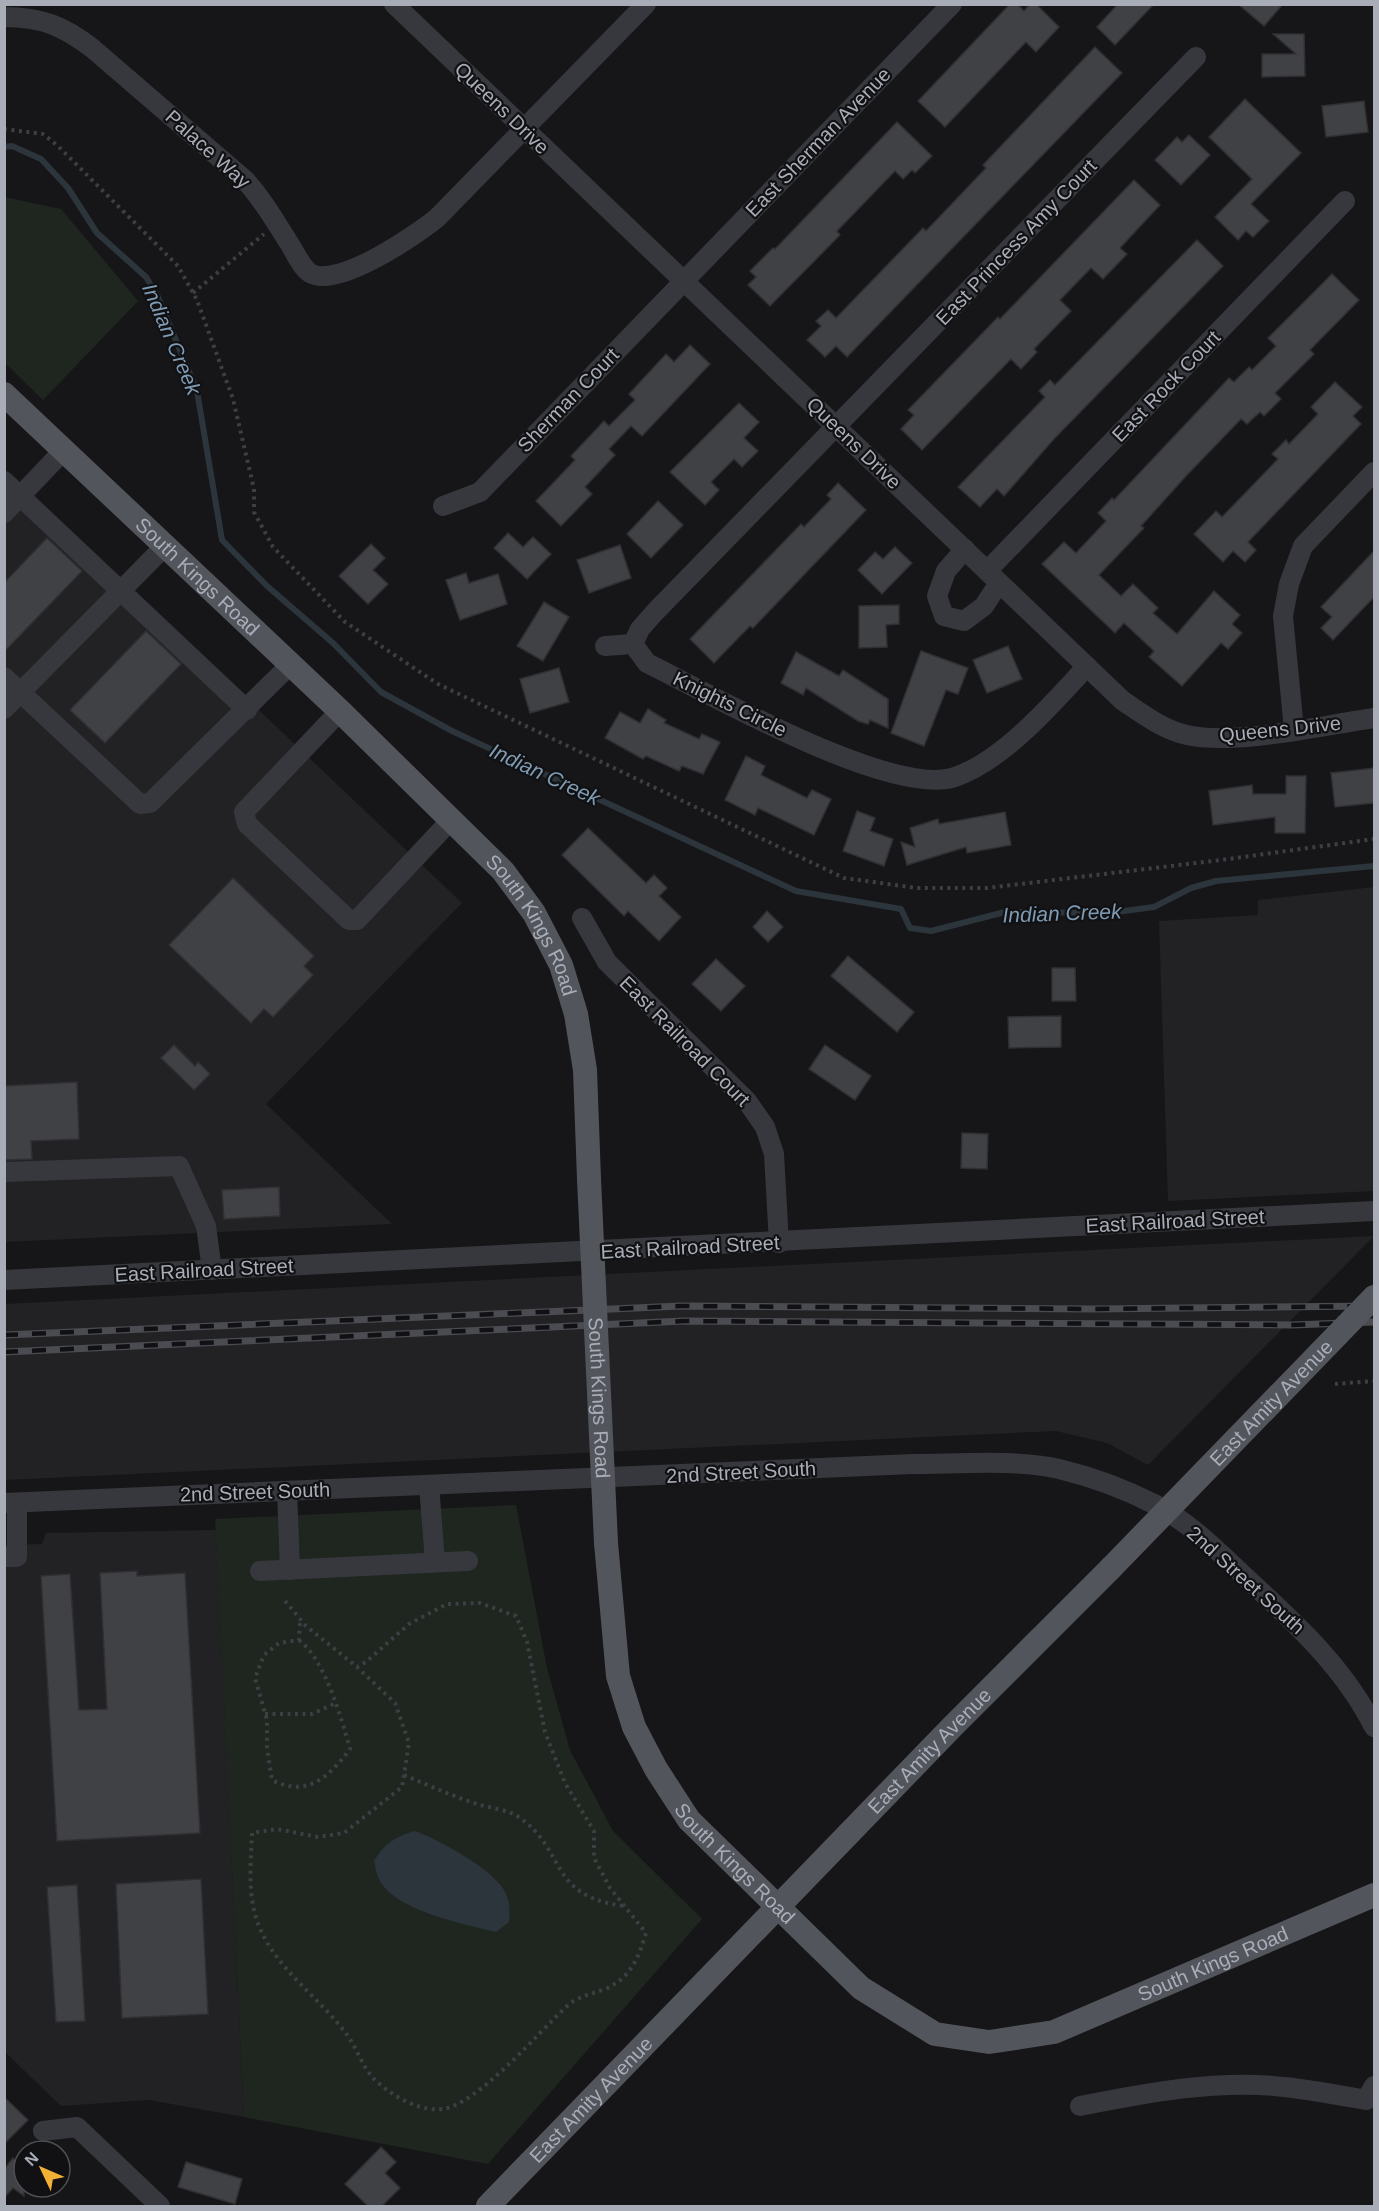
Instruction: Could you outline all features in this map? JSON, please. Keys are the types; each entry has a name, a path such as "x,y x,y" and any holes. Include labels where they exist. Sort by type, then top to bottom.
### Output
{"main road":[{"name":"South Kings Road","path":"4,394 340,711 503,871 534,913 561,965 576,1014 585,1070 606,1543 618,1676 634,1727 656,1769 689,1820 861,1988 935,2034 989,2042 1054,2032 1374,1895"},
{"name":"East Amity Avenue","path":"488,2206 952,1727 1111,1568 1374,1297"}],"street":[{"name":"Queens Drive","path":"394,4 1131,706 1155,723 1187,735 1226,738 1374,718"},
{"name":"Palace Way","path":"4,17 45,20 72,33 92,48 244,179 310,273 321,277 348,270 402,244 429,225 525,130 646,4"},
{"name":"East Sherman Avenue","path":"684,280 952,4"},
{"name":"East Princess Amy Court","path":"836,426 1196,57"},
{"name":"East Rock Court","path":"993,577 1345,201"},
{"name":"Sherman Court","path":"443,506 480,492 684,280"},
{"path":"605,646 633,644 640,629 655,612 836,426"},
{"path":"4,513 64,450"},
{"path":"1294,730 1283,616 1289,584 1303,546 1374,472"},
{"path":"4,481 247,710"},
{"path":"4,709 165,546"},
{"path":"965,549 946,571 937,596 944,616 964,621 984,606 993,577"},
{"name":"Knights Circle","path":"633,644 647,663 842,759 926,781 955,777 994,756 1055,701 1087,666"},
{"path":"4,677 140,804 150,804 290,665"},
{"path":"340,711 244,812 247,824 349,920 357,920 452,819"},
{"name":"East Railroad Court","path":"582,918 607,962 747,1101 765,1126 774,1154 779,1243"},
{"path":"4,1172 179,1166 206,1226 212,1270"},
{"name":"East Railroad Street","path":"4,1280 779,1243 1374,1211"},
{"name":"2nd Street South","path":"10,1503 913,1464 990,1463 1056,1468 1122,1489 1158,1506 1201,1535 1324,1653 1364,1706 1374,1726"},
{"path":"429,1485 435,1562"},
{"path":"287,1491 290,1570"},
{"path":"4,1557 17,1557 10,1503"},
{"path":"260,1571 468,1561"},
{"path":"1080,2106 1146,2093 1225,2086 1282,2086 1372,2099"},
{"path":"43,2131 77,2127 160,2206"}],"path":[{"path":"193,293 276,223"},
{"path":"1335,1384 1374,1381"},
{"path":"285,1601 300,1619 395,1703 409,1743 402,1787 344,1833 318,1837 277,1829 252,1833 250,1872 255,1915 272,1951 348,2036 373,2078 406,2103 443,2109 470,2096 507,2066 576,1997 606,1988 623,1977 638,1962 646,1933 610,1888 594,1858 594,1831 561,1773 545,1732 527,1642 516,1616 480,1603 447,1604 409,1624 366,1662 357,1667"},
{"path":"299,1640 300,1619"},
{"path":"299,1640 310,1649 320,1664 334,1704 350,1749 322,1781 288,1788 272,1780 266,1714 255,1678 264,1655 279,1643 299,1640"},
{"path":"266,1714 312,1714 334,1704"},
{"path":"404,1775 476,1804 515,1815 541,1836 570,1886 601,1903 625,1906"}],"shaded area":[{"path":"4,197 61,209 138,301 43,400 5,363"},
{"path":"4,468 462,903 266,1104 392,1224 5,1242"},
{"path":"1374,887 1374,1191 1168,1201 1159,921 1258,915 1258,900"},
{"path":"1374,1236 1148,1465 1107,1443 1056,1431 5,1480 5,1304"},
{"path":"516,1505 547,1668 570,1750 613,1831 702,1919 488,2164 244,2117 215,1519"},
{"path":"216,1530 244,2117 149,2100 61,2106 5,2052 4,1545 42,1544 46,1533"},
{"path":"415,1831 464,1856 498,1882 507,1898 509,1922 496,1932 467,1925 414,1908 387,1890 378,1877 374,1861 391,1842"}],"building":[{"path":"1010,4 1017,4 1024,11 1030,4 1036,4 1059,27 1036,52 1026,42 945,127 918,101"},
{"path":"1118,4 1154,4 1115,45 1097,27"},
{"path":"1238,4 1283,4 1264,26"},
{"path":"1273,34 1304,34 1305,76 1262,77 1262,54 1296,54"},
{"path":"1095,47 1122,73 847,357 836,346 825,357 807,340 821,326 816,321 828,310 836,318 923,228 926,231 986,168 983,165"},
{"path":"1245,99 1301,153 1251,204 1269,221 1253,237 1246,231 1238,240 1215,217 1252,179 1209,137"},
{"path":"1364,101 1368,132 1326,137 1322,106"},
{"path":"897,122 932,156 915,173 912,170 903,179 895,171 837,231 840,235 770,306 748,285 756,277 750,271 773,248 775,249"},
{"path":"1189,135 1210,155 1181,185 1155,160 1177,137 1182,142"},
{"path":"1134,180 1160,205 1120,248 1127,254 1103,279 1091,268 1060,300 1071,311 1034,349 1037,352 1021,369 1011,359 922,450 901,429 914,415 908,410 998,317 1000,319"},
{"path":"1197,240 1223,266 1053,440 1004,496 997,489 980,507 958,487 1045,397 1039,391 1050,380 1055,385"},
{"path":"1332,274 1359,300 1310,350 1314,354 1275,393 1281,399 1264,416 1260,412 1247,424 1241,419 1187,475 1141,526 1144,528 1099,575 1121,596 1133,584 1158,608 1153,613 1177,634 1214,591 1240,615 1232,624 1242,633 1228,649 1221,643 1182,686 1149,657 1154,651 1124,623 1115,633 1042,564 1064,542 1076,553 1106,521 1098,513 1112,498 1114,500 1229,378 1234,382 1249,367 1252,370 1276,346 1268,338"},
{"path":"690,345 710,364 642,436 631,426 609,449 615,455 585,487 592,494 561,526 536,501 575,460 571,456 604,421 609,426 635,400 629,394 666,354 674,362"},
{"path":"1335,382 1362,407 1353,416 1361,424 1248,542 1256,550 1245,562 1233,551 1223,562 1194,534 1216,511 1222,517 1278,459 1272,454 1286,440 1289,444 1318,414 1311,407"},
{"path":"739,403 759,422 744,438 758,451 742,467 734,459 711,482 719,490 705,505 670,472"},
{"path":"838,483 866,510 753,628 750,626 714,663 690,639 801,524 804,527 831,499 827,495"},
{"path":"658,501 683,525 651,558 627,534"},
{"path":"508,533 523,547 533,537 551,554 527,579 494,548"},
{"path":"47,538 82,571 4,652 4,583"},
{"path":"371,544 385,558 373,570 388,584 368,604 339,576"},
{"path":"620,545 631,578 589,593 577,560"},
{"path":"895,547 912,563 882,594 858,570 875,552 883,559"},
{"path":"1374,551 1374,597 1333,640 1321,628 1332,617 1321,607"},
{"path":"466,573 469,583 498,574 507,604 460,620 446,580"},
{"path":"544,602 569,617 543,661 517,646"},
{"path":"899,605 899,624 886,625 887,647 859,648 859,606"},
{"path":"146,631 181,664 105,743 70,710"},
{"path":"1008,646 1022,679 987,693 973,660"},
{"path":"921,651 968,668 958,694 946,690 924,746 891,733"},
{"path":"796,652 839,676 843,670 888,699 888,728 870,720 868,724 858,721 806,688 803,695 781,683"},
{"path":"559,668 569,702 530,713 520,679"},
{"path":"648,709 666,720 664,723 699,739 702,734 720,742 703,774 682,766 679,771 646,756 643,759 605,738 620,712 640,723"},
{"path":"746,756 765,766 761,775 807,798 812,790 831,799 814,835 758,808 755,815 725,800"},
{"path":"1374,768 1374,803 1335,807 1331,773"},
{"path":"1286,776 1306,776 1305,833 1275,833 1275,817 1213,825 1209,791 1252,785 1253,794 1286,794"},
{"path":"857,811 875,818 870,831 893,839 884,866 843,851"},
{"path":"1005,812 1011,845 967,853 966,847 907,865 901,842 915,847 910,828 938,819 939,824"},
{"path":"588,828 646,883 654,875 667,888 659,896 681,917 659,941 628,911 624,916 562,855"},
{"path":"233,878 314,956 304,966 313,975 273,1017 264,1009 251,1023 169,945"},
{"path":"767,911 783,927 768,942 753,927"},
{"path":"848,956 914,1012 897,1032 831,976"},
{"path":"716,959 745,986 721,1011 692,984"},
{"path":"1052,968 1075,968 1076,1001 1052,1001"},
{"path":"1061,1016 1061,1047 1009,1048 1008,1017"},
{"path":"174,1045 195,1066 198,1062 210,1074 194,1090 161,1058"},
{"path":"825,1045 871,1076 855,1100 809,1069"},
{"path":"77,1082 79,1139 31,1141 32,1159 4,1160 4,1086"},
{"path":"962,1133 988,1134 987,1169 961,1168"},
{"path":"279,1187 280,1216 224,1219 222,1190"},
{"path":"137,1571 137,1576 185,1573 200,1833 57,1841 41,1576 70,1574 79,1710 107,1709 100,1573"},
{"path":"201,1879 208,2014 122,2018 116,1884"},
{"path":"77,1885 85,2021 56,2022 47,1887"},
{"path":"4,2097 28,2120 4,2144"},
{"path":"381,2147 396,2162 385,2173 400,2188 382,2206 368,2206 345,2184"},
{"path":"12,2159 12,2189 4,2198 4,2169"},
{"path":"186,2162 242,2179 235,2204 178,2187"}],"waterway":[{"name":"Indian Creek","path":"4,147 12,146 41,159 68,188 97,233 146,277 157,295 197,391 222,540 267,586 333,643 381,692 452,731 796,891 901,909 910,928 931,931 1005,912 1109,913 1154,907 1191,888 1216,881 1374,866"}],"railway":[{"path":"4,1335 681,1306 1095,1309 1374,1306"},
{"path":"4,1352 684,1321 1291,1325 1374,1322"}]}
